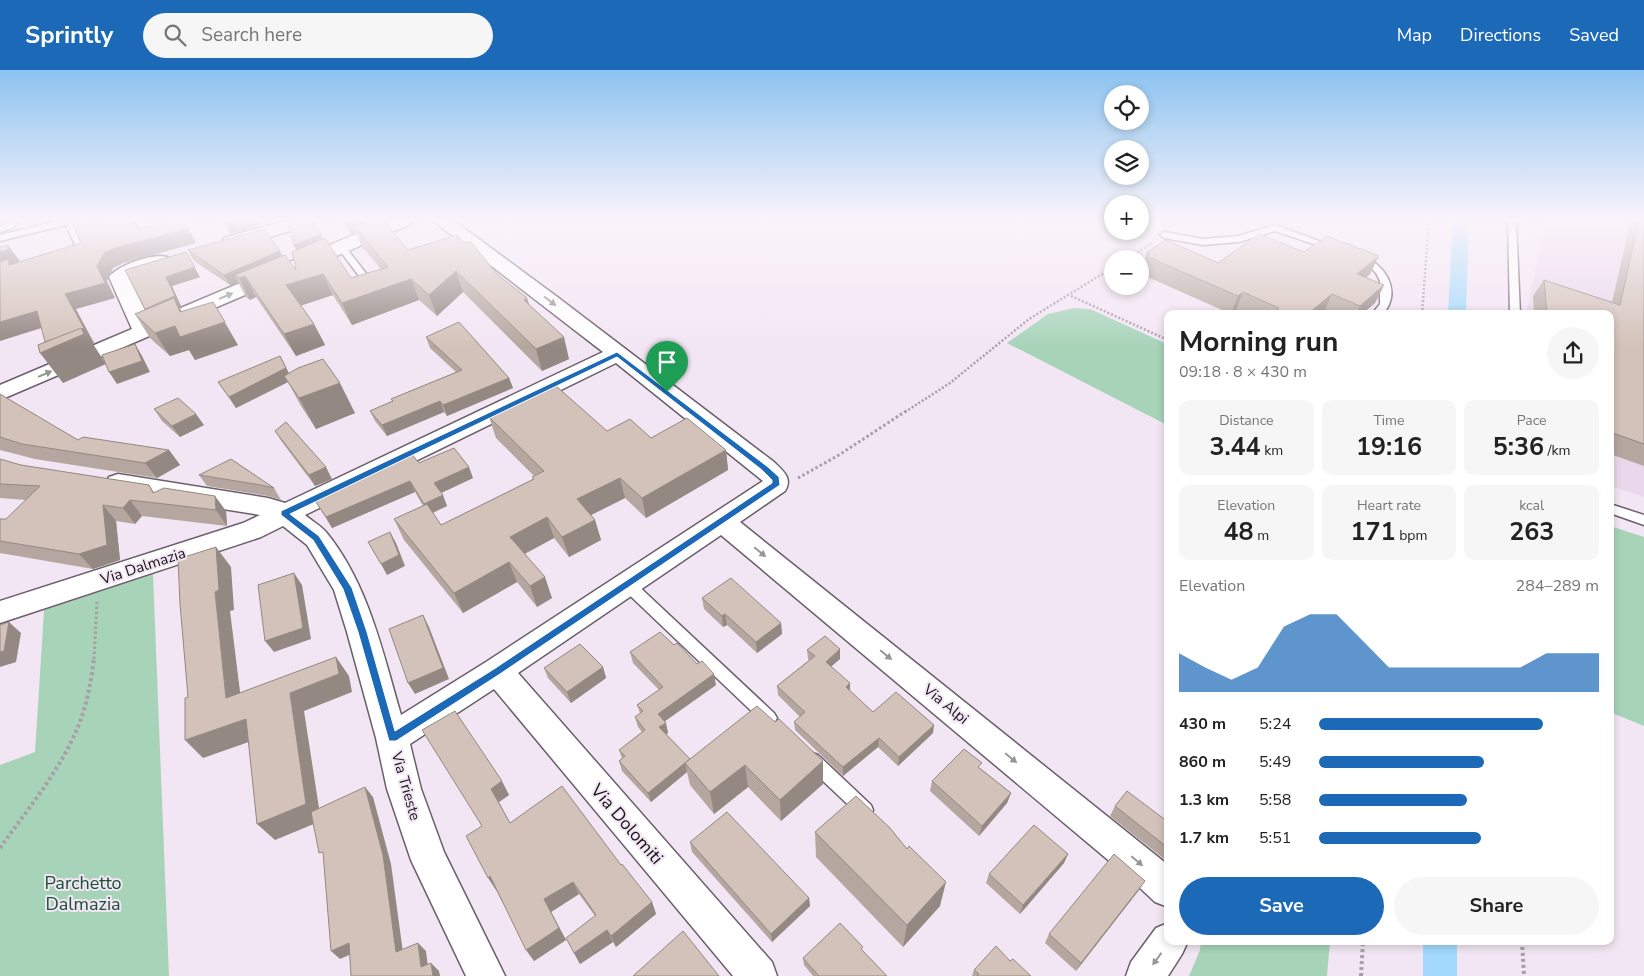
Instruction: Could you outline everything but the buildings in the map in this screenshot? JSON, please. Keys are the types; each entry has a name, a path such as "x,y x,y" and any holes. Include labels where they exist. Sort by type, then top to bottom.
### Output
{"street":[{"path":"144,331 119,277 132,269 156,262"},
{"path":"0,393 306,262"},
{"path":"392,738 497,671 776,485 776,479 765,468 498,262"},
{"name":"Via Dalmazia","path":"0,612 252,530 617,354"},
{"name":"Via Trieste","path":"92,479 268,507 284,513 316,538 347,588 362,632 404,788 428,860 486,976"},
{"name":"Via Alpi","path":"722,521 1139,862 1164,885"},
{"name":"Via Dolomiti","path":"497,671 758,976"},
{"path":"1145,976 1166,945"}],"lane":[{"path":"354,262 373,287"},
{"path":"1367,262 1376,267 1385,276 1387,285 1385,305 1381,310"},
{"path":"1513,262 1515,310"},
{"path":"1614,509 1644,520"},
{"path":"627,584 781,730"},
{"path":"802,750 875,819"}],"path":[{"path":"1422,310 1426,262"},
{"path":"776,485 802,476 839,455 950,383 1029,319 1104,273"},
{"path":"1070,295 1164,338"},
{"path":"0,848 58,762 77,729 87,700 92,672 97,595"},
{"path":"1361,976 1363,945"},
{"path":"1522,945 1524,976"}],"shaded area":[{"path":"1537,262 1644,262 1644,497 1614,487 1614,310 1527,310"}],"green space":[{"path":"1074,308 1090,309 1164,343 1164,423 1007,343 1048,314"},
{"path":"1614,527 1644,537 1644,726 1614,714"},
{"name":"Parchetto Dalmazia","path":"153,574 169,976 0,976 0,765 35,752 44,610"},
{"path":"1201,945 1330,945 1327,976 1189,976"}],"waterway":[{"path":"1457,310 1459,262"},
{"path":"1440,945 1440,976"}],"route":[{"path":"617,354 667,392 765,468 776,479 776,485 497,671 392,738 362,632 347,588 316,538 284,513 617,354"}]}
